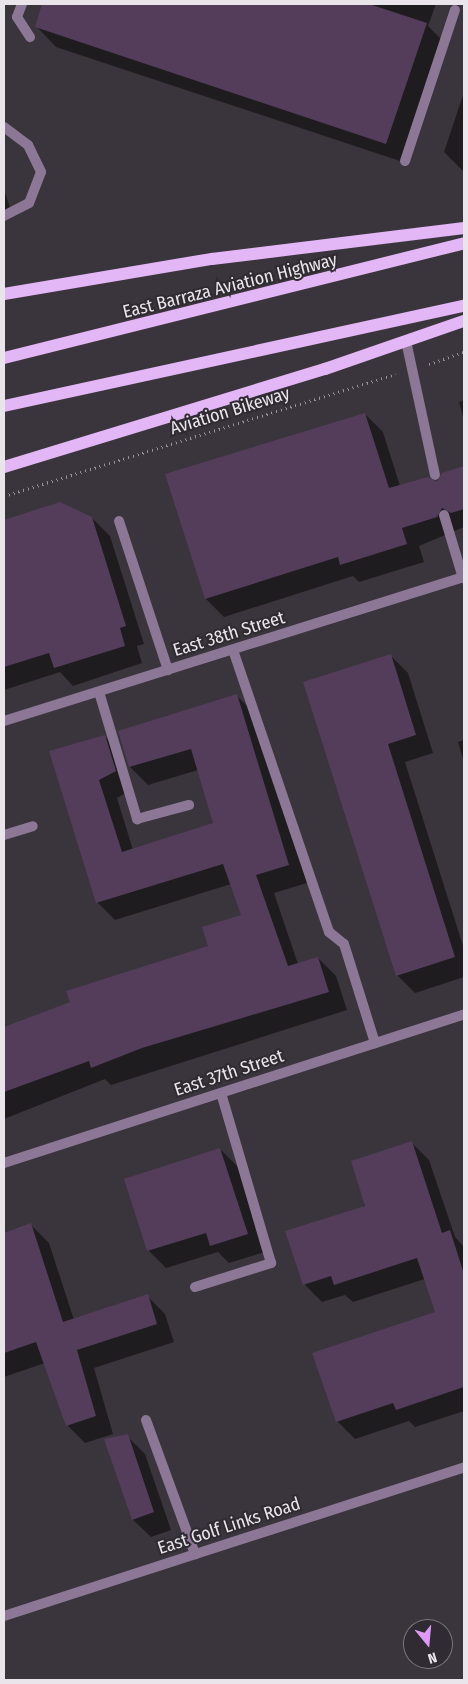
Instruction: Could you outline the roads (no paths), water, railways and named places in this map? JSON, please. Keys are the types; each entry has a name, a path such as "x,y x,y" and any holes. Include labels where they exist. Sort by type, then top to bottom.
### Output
{"main road":[{"path":"4,294 212,259 464,228"},
{"name":"East Barraza Aviation Highway","path":"4,358 464,244"},
{"path":"4,406 464,306"},
{"path":"4,467 406,341 464,320"}],"street":[{"path":"22,4 18,17 30,37"},
{"path":"405,162 455,10"},
{"path":"4,127 28,145 41,172 29,203 4,216"},
{"path":"406,341 435,475"},
{"path":"444,515 464,577"},
{"path":"119,521 168,670"},
{"name":"East 38th Street","path":"4,722 464,577"},
{"path":"234,650 329,932 344,944 375,1043"},
{"path":"99,692 138,819 189,805"},
{"path":"4,835 33,826"},
{"name":"East 37th Street","path":"4,1163 464,1014"},
{"path":"195,1287 271,1263 221,1093"},
{"path":"146,1420 195,1554"},
{"name":"East Golf Links Road","path":"4,1616 464,1467"}]}
